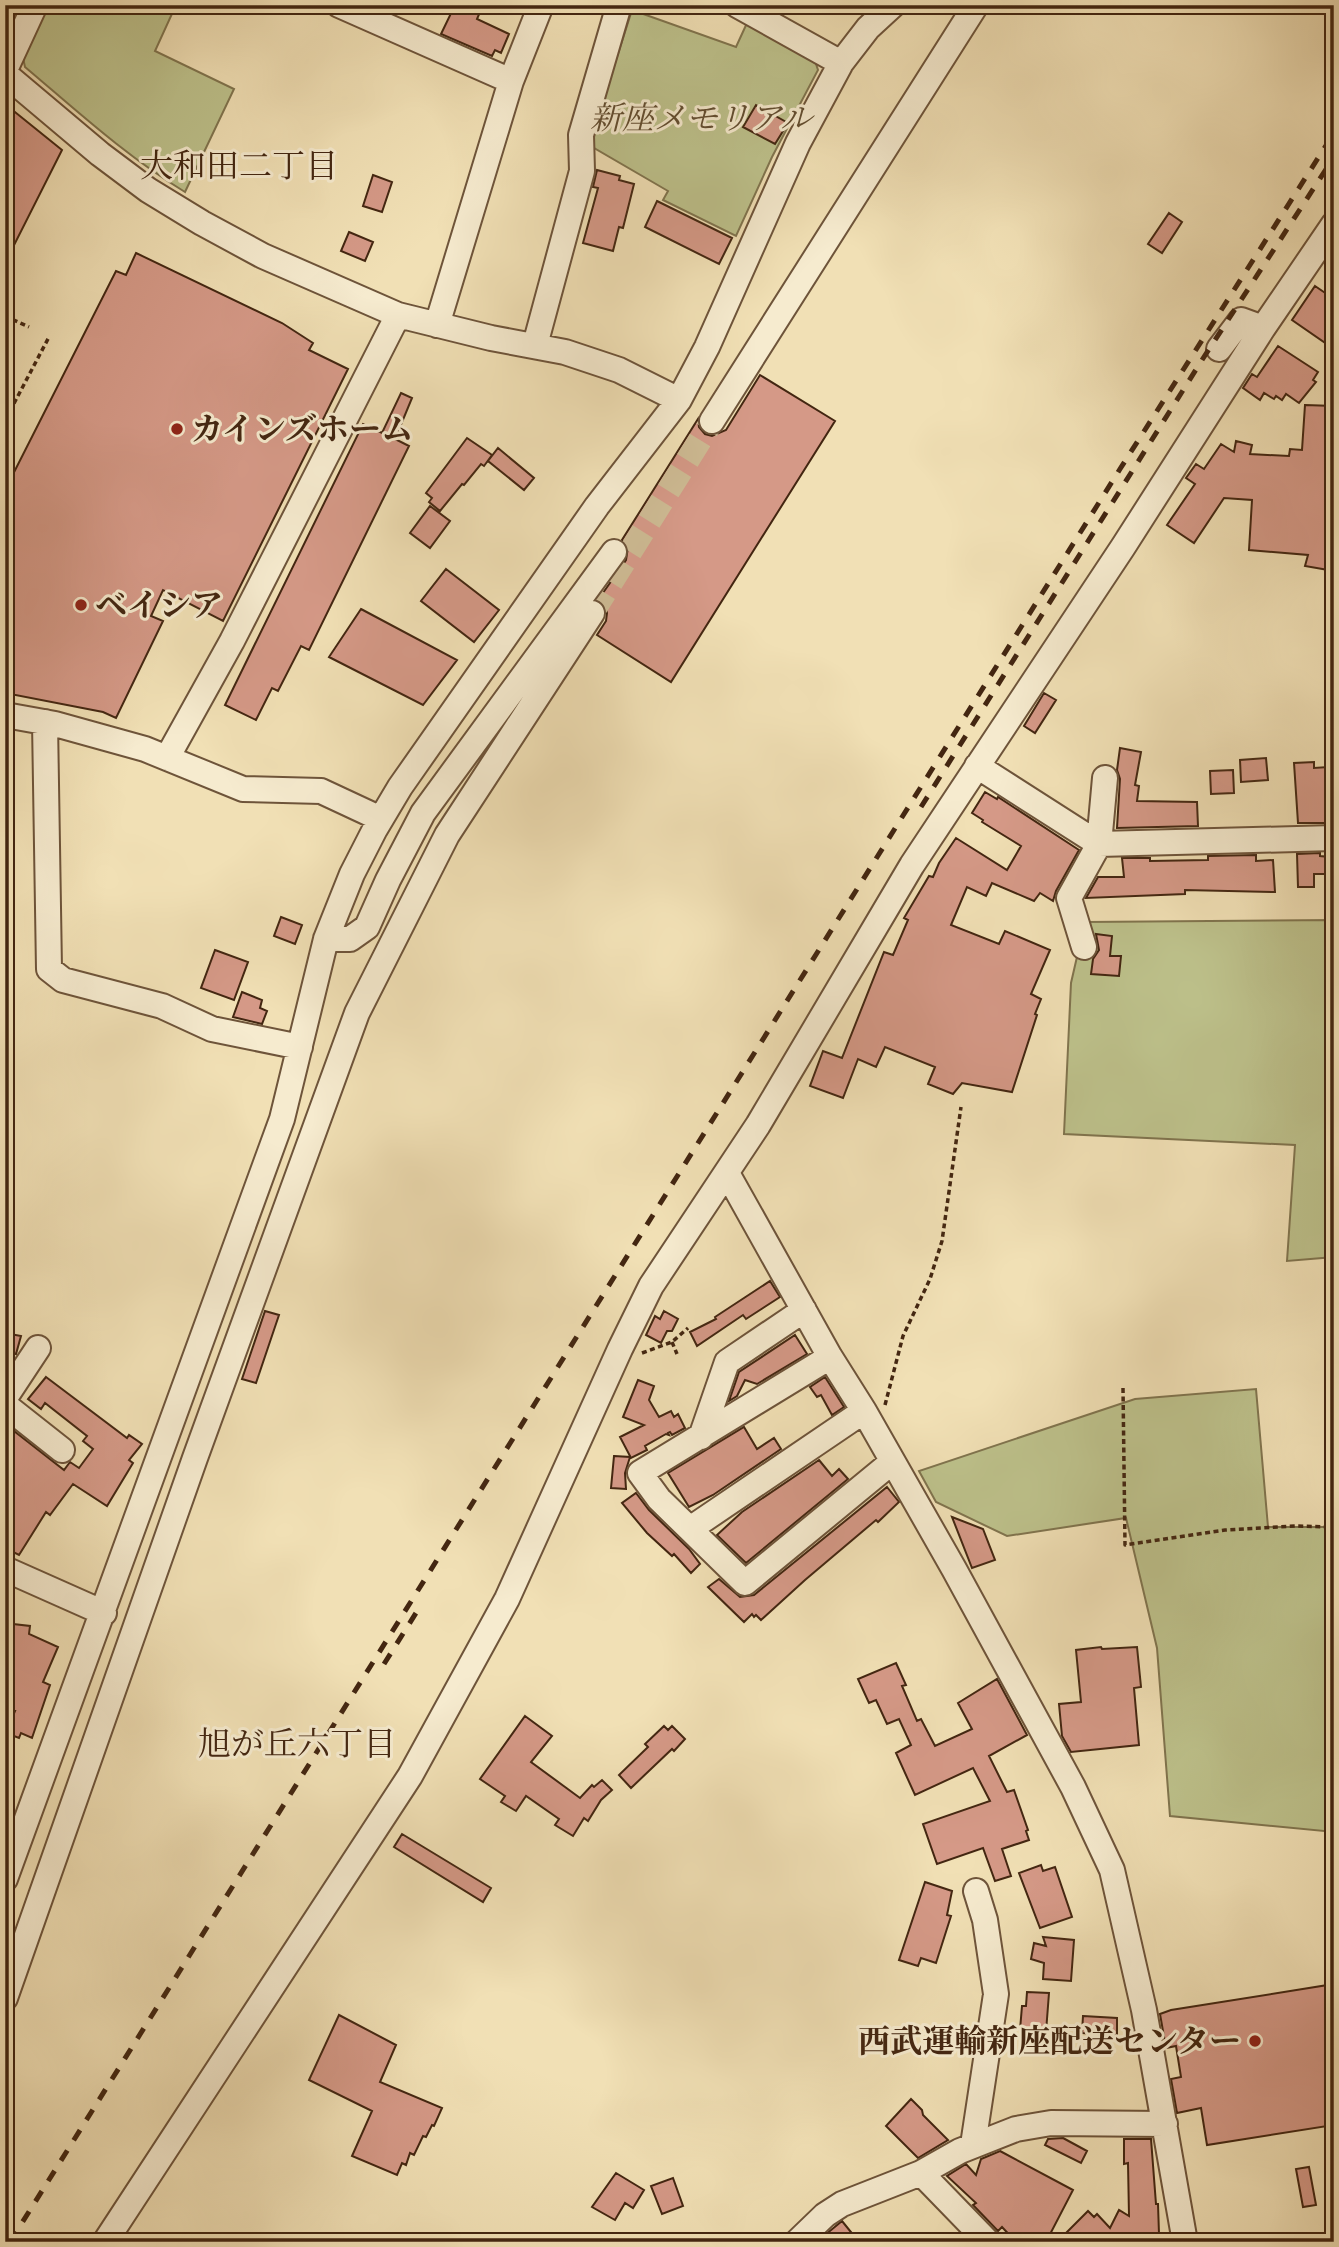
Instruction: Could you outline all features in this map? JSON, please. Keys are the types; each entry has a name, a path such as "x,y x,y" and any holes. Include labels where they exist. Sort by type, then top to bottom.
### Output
{"street":[{"path":"35,5 5,72 100,154 148,190 263,256 398,315 491,338 565,352 619,370 680,400"},
{"path":"340,5 511,81"},
{"path":"437,325 511,81 541,5"},
{"path":"535,345 582,170 581,135 619,5"},
{"path":"737,5 841,62"},
{"path":"5,1879 282,1119 326,939 352,874 400,787 597,506 680,400 707,347 798,143 841,62 892,5"},
{"path":"712,421 976,5"},
{"path":"105,2242 410,1776 507,1600 614,1362 652,1286 727,1173 912,865 1124,547 1263,328 1334,224"},
{"path":"167,758 232,641 398,315"},
{"path":"1219,349 1241,320 1263,328"},
{"path":"326,939 350,939 367,927 423,813 614,552"},
{"path":"5,1998 195,1458 356,1013 447,835 592,612"},
{"path":"5,715 45,722 145,749 243,789 321,791 381,819"},
{"path":"45,722 49,969 63,980 162,1006 212,1029 300,1047"},
{"path":"977,766 1099,845 1334,838"},
{"path":"1084,947 1069,898 1099,845 1105,778"},
{"path":"727,1173 830,1357 877,1434 1073,1787 1112,1870 1125,1920 1185,2242"},
{"path":"701,1437 727,1362 804,1310"},
{"path":"5,1398 13,1370 37,1348"},
{"path":"830,1357 640,1473 659,1499 745,1583 892,1462"},
{"path":"5,1405 63,1448"},
{"path":"691,1530 864,1411"},
{"path":"5,1569 104,1613"},
{"path":"973,2146 996,1994 985,1920 976,1891"},
{"path":"797,2242 825,2215 842,2204 921,2173 973,2146 1016,2129 1051,2123 1165,2124"},
{"path":"921,2173 988,2242"}],"path":[{"path":"5,316 29,327"},
{"path":"5,427 13,412 7,410 49,337"},
{"path":"877,1434 903,1336 930,1279 943,1241 961,1107"},
{"path":"635,1355 672,1342 688,1328"},
{"path":"672,1342 677,1354"},
{"path":"1123,1388 1125,1545 1225,1530 1334,1527"}],"green space":[{"path":"47,5 176,5 155,51 234,89 185,192 123,149 25,67 23,58"},
{"name":"新座メモリアル","path":"632,10 736,47 747,23 815,61 818,70 772,157 736,236 663,200 668,191 589,145"},
{"path":"1334,920 1334,1257 1287,1261 1295,1145 1064,1134 1071,983 1085,922"},
{"path":"1256,1389 1268,1527 1334,1527 1334,1832 1170,1816 1157,1648 1126,1518 1007,1536 936,1502 919,1471 1135,1399"}],"building":[{"path":"455,5 483,5 477,19 509,34 501,53 495,50 492,56 441,34"},
{"path":"5,104 62,150 5,263"},
{"path":"756,105 788,123 775,144 743,127"},
{"path":"597,170 620,176 619,180 634,184 623,228 619,227 613,251 583,243 598,188 593,187"},
{"path":"373,175 392,182 382,212 363,206"},
{"path":"657,201 732,238 719,264 645,227"},
{"path":"1169,213 1182,222 1162,253 1148,244"},
{"path":"349,232 373,242 365,261 341,251"},
{"name":"カインズホーム","path":"136,253 282,323 313,343 309,350 348,369 223,621 163,590 151,616 163,621 116,718 103,712 5,693 5,490 116,271 126,275"},
{"path":"1315,286 1334,299 1334,349 1292,320"},
{"path":"1278,346 1318,372 1313,380 1316,382 1299,403 1286,394 1282,400 1264,393 1260,400 1243,388 1252,374 1257,377"},
{"path":"760,375 835,421 671,682 597,635 606,621 607,613 605,606 598,600 626,560 628,547 622,540 698,419 699,427 705,434 712,436 726,430"},
{"path":"401,393 412,398 395,439 409,446 309,650 301,646 278,691 272,688 256,720 225,705 363,424 382,433"},
{"path":"1305,405 1334,406 1334,571 1305,566 1308,555 1249,550 1252,500 1224,498 1194,543 1167,525 1195,484 1186,478 1196,464 1204,469 1221,444 1234,452 1236,441 1252,445 1250,454 1289,456 1290,449 1302,450"},
{"path":"467,438 492,455 484,466 481,464 464,485 462,484 440,511 429,502 432,498 426,493"},
{"path":"498,448 534,478 524,490 488,461"},
{"path":"430,506 450,521 430,548 410,533"},
{"path":"446,569 499,610 474,642 421,601"},
{"path":"361,609 457,660 423,705 329,657"},
{"path":"1044,693 1056,700 1035,733 1024,726"},
{"path":"1120,748 1141,752 1135,785 1139,786 1137,801 1197,802 1198,826 1117,828 1120,779 1117,770"},
{"path":"1266,758 1268,780 1241,782 1240,760"},
{"path":"1314,762 1314,768 1328,767 1328,770 1333,770 1334,823 1298,823 1294,763"},
{"path":"1233,770 1234,793 1211,794 1210,771"},
{"path":"985,792 997,799 998,797 1079,850 1053,901 1040,893 1034,901 992,883 986,896 967,887 951,925 999,944 1005,931 1050,950 1031,994 1041,999 1012,1092 962,1083 953,1094 928,1084 935,1067 885,1047 876,1067 858,1059 843,1098 810,1086 823,1051 842,1058 884,952 893,955 908,920 904,918 956,838 1007,870 1021,846 972,813"},
{"path":"1320,853 1320,856 1330,857 1329,874 1314,874 1314,887 1298,887 1297,854"},
{"path":"1256,855 1256,861 1273,860 1275,892 1185,890 1185,894 1086,898 1098,877 1124,877 1122,858 1150,858 1150,861 1208,860 1208,856"},
{"path":"281,917 302,925 295,944 274,936"},
{"path":"1096,934 1112,936 1110,956 1121,956 1119,976 1091,974 1093,959 1099,950"},
{"path":"215,950 248,962 234,1000 201,988"},
{"path":"242,992 262,1000 260,1008 267,1011 262,1024 233,1017"},
{"path":"770,1281 780,1297 746,1319 743,1315 697,1346 690,1332 716,1319 715,1317"},
{"path":"265,1311 279,1315 256,1383 242,1379"},
{"path":"664,1311 678,1319 661,1343 646,1335 655,1316 660,1319"},
{"path":"5,1333 21,1336 16,1354 5,1352"},
{"path":"795,1335 807,1354 757,1384 745,1380 737,1396 729,1401 739,1372"},
{"path":"46,1377 127,1438 129,1435 142,1444 129,1460 133,1463 107,1506 73,1484 50,1515 46,1512 19,1555 5,1548 5,1424 64,1470 70,1462 79,1468 93,1449 83,1441 87,1436 45,1403 41,1409 28,1399"},
{"path":"825,1377 844,1407 832,1415 821,1395 817,1397 810,1387"},
{"path":"638,1380 654,1386 649,1400 659,1417 671,1411 674,1417 678,1414 685,1428 672,1435 670,1432 669,1435 666,1434 645,1446 647,1450 631,1458 620,1437 644,1425 623,1417"},
{"path":"744,1427 757,1449 774,1438 781,1449 713,1495 689,1507 668,1473"},
{"path":"614,1456 630,1457 625,1473 626,1489 611,1488"},
{"path":"819,1460 832,1476 839,1469 848,1479 746,1563 717,1535 742,1512"},
{"path":"887,1487 899,1502 761,1620 752,1614 744,1622 708,1587 719,1579 740,1597 754,1595"},
{"path":"636,1493 700,1564 691,1573 674,1554 672,1556 647,1533 622,1503"},
{"path":"952,1517 983,1529 995,1560 972,1568"},
{"path":"13,1624 30,1626 29,1634 58,1647 43,1682 50,1685 32,1738 21,1733 19,1738 6,1733 15,1711 5,1711 5,1633 12,1633"},
{"path":"1137,1647 1141,1687 1134,1688 1139,1745 1071,1752 1062,1736 1059,1704 1081,1702 1076,1650"},
{"path":"896,1663 906,1685 902,1686 917,1721 921,1719 935,1746 972,1729 958,1703 997,1679 1027,1735 989,1756 1007,1792 1014,1790 1028,1830 1029,1840 1002,1849 1011,1876 995,1881 983,1848 937,1864 923,1824 990,1801 973,1768 915,1795 896,1753 911,1745 899,1719 887,1724 876,1700 869,1703 858,1679"},
{"path":"525,1716 552,1736 531,1762 580,1798 592,1785 594,1787 602,1780 612,1790 601,1800 588,1821 584,1818 573,1836 555,1825 559,1819 526,1796 516,1811 501,1802 505,1796 480,1779"},
{"path":"664,1726 668,1730 672,1726 685,1739 631,1788 619,1775 648,1747 645,1744"},
{"path":"402,1834 491,1888 483,1902 394,1847"},
{"path":"1041,1865 1043,1871 1055,1867 1072,1917 1040,1928 1019,1873"},
{"path":"925,1882 952,1891 947,1915 951,1916 936,1963 921,1958 918,1966 899,1960"},
{"path":"1043,1937 1074,1940 1071,1981 1043,1979 1044,1963 1031,1959 1034,1943 1046,1946"},
{"name":"西武運輸新座配送センター","path":"1334,1984 1334,2125 1207,2145 1201,2108 1177,2113 1171,2079 1181,2077 1176,2046 1166,2048 1160,2014"},
{"path":"1027,1992 1049,1993 1046,2032 1020,2030 1022,2006 1026,2006"},
{"path":"339,2015 396,2045 380,2082 442,2108 434,2126 432,2125 426,2137 423,2136 414,2155 410,2153 406,2165 402,2163 397,2175 352,2156 372,2111 309,2080"},
{"path":"1083,2016 1117,2018 1117,2035 1082,2033"},
{"path":"911,2099 948,2140 918,2158 886,2126"},
{"path":"1063,2138 1087,2151 1081,2163 1045,2145 1048,2139"},
{"path":"1124,2139 1151,2139 1159,2234 1117,2235 1123,2242 1057,2242 1088,2211 1094,2217 1097,2214 1110,2228 1119,2210 1129,2216 1128,2163 1124,2164"},
{"path":"1000,2151 1073,2190 1046,2242 1016,2242 1002,2227 998,2231 973,2205 976,2203 947,2176 966,2164 976,2175 981,2159"},
{"path":"1309,2167 1316,2205 1303,2207 1296,2169"},
{"path":"616,2173 644,2190 633,2208 625,2203 615,2220 592,2207"},
{"path":"673,2178 683,2206 662,2214 651,2186"},
{"path":"842,2221 859,2242 831,2242 825,2235"}],"tunnel":[{"path":"592,613 712,421"}],"railway":[{"path":"10,2242 1120,469 1334,133"},
{"path":"921,807 1202,360 1334,157"},
{"path":"384,1664 421,1605"}],"place":[{"name":"カインズホーム","path":"177,429"},
{"name":"ベイシア","path":"81,605"},
{"name":"西武運輸新座配送センター","path":"1255,2041"}],"district":[{"name":"大和田二丁目","path":"239,165"},
{"name":"旭が丘六丁目","path":"297,1743"}]}
